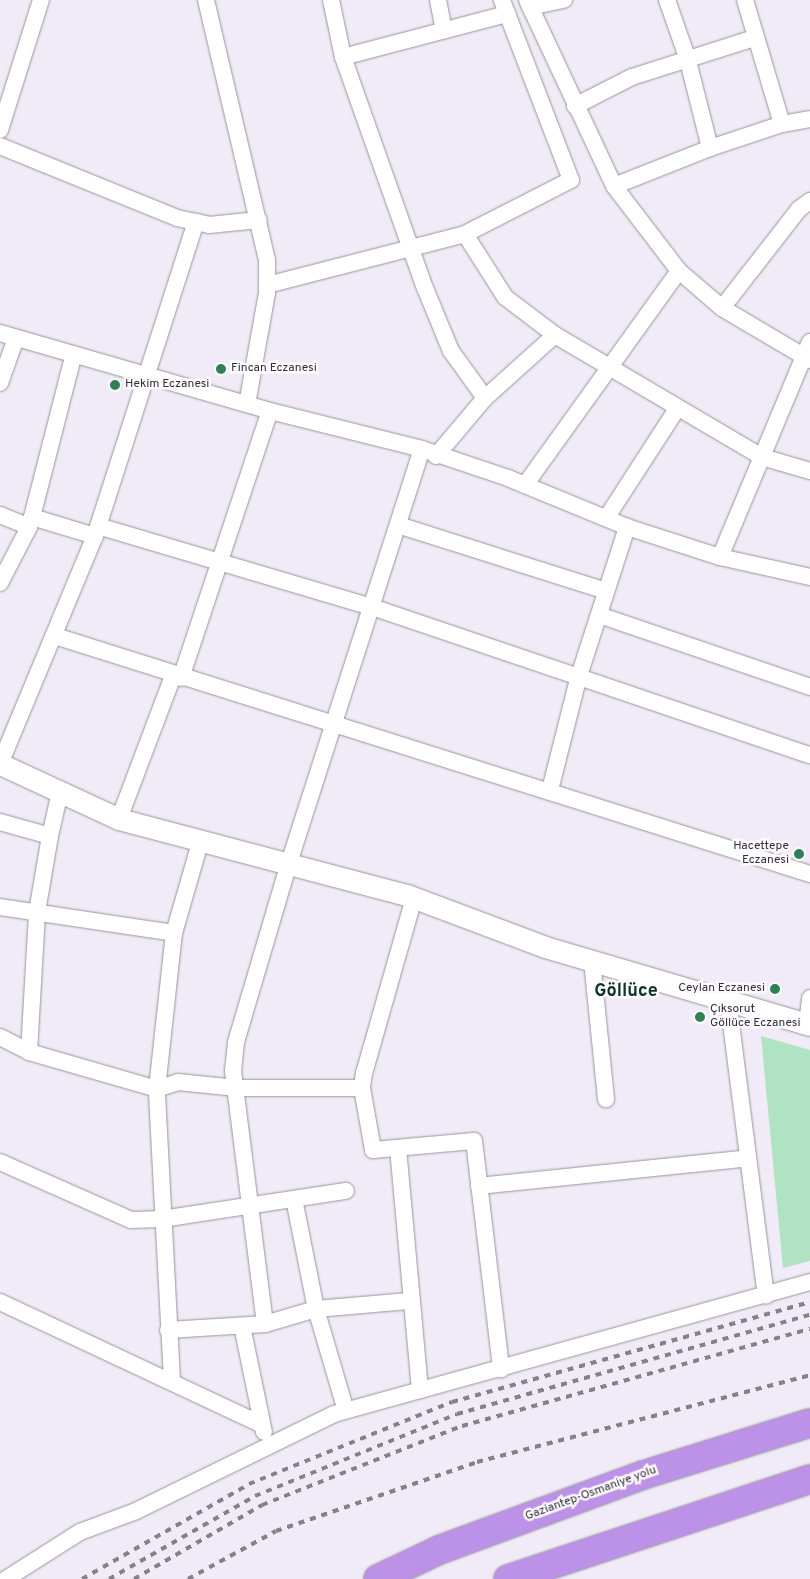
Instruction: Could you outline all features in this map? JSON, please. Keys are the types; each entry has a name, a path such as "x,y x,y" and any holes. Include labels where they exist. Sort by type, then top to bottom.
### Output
{"highway":[{"name":"Gaziantep-Osmaniye yolu","path":"378,1579 439,1550 643,1475 810,1423"},
{"path":"508,1579 538,1574 810,1479"}],"street":[{"path":"0,130 41,0"},
{"path":"206,0 259,220 267,285 247,404"},
{"path":"331,0 343,57 410,246 451,352 485,398"},
{"path":"438,0 444,30"},
{"path":"564,0 528,4 614,186 679,271 722,308 808,353 720,557"},
{"path":"667,0 687,57 710,148"},
{"path":"746,0 754,38 782,124"},
{"path":"267,285 410,246 465,234 571,180 505,7 444,30 343,57"},
{"path":"575,106 632,77 687,57 754,38"},
{"path":"614,186 710,148 782,124 810,120"},
{"path":"0,146 177,218 209,225 259,220"},
{"path":"722,308 800,209 810,201"},
{"path":"196,222 97,531 55,636 0,764 119,819 200,843 414,898 592,961 809,1024 810,998"},
{"path":"465,234 505,297 555,334 677,409 762,457 810,471"},
{"path":"525,485 679,271"},
{"path":"0,333 270,411 429,452 525,485 607,517 627,527 720,557 810,577"},
{"path":"265,1324 253,1206 233,1071 236,1042 288,866 398,525 429,452 555,334"},
{"path":"0,382 16,338"},
{"path":"0,583 30,522 74,354"},
{"path":"607,517 677,409"},
{"path":"119,819 177,677 220,564 270,411"},
{"path":"0,515 30,522 97,531 372,606 578,679 810,755"},
{"path":"398,525 606,591"},
{"path":"550,790 578,679 627,527"},
{"path":"599,615 810,687"},
{"path":"55,636 177,677 550,790 810,874"},
{"path":"29,1052 37,912 50,836 60,792"},
{"path":"0,822 50,836"},
{"path":"172,1380 162,1219 157,1089 174,933 200,843"},
{"path":"414,898 362,1088 373,1150 474,1141 501,1369"},
{"path":"0,907 174,933"},
{"path":"592,961 606,1099"},
{"path":"728,1000 766,1296"},
{"path":"0,1037 29,1052 157,1089 178,1082 237,1088 362,1088"},
{"path":"398,1148 409,1301 420,1390"},
{"path":"479,1186 748,1158"},
{"path":"0,1162 112,1214 130,1220 162,1219 346,1191"},
{"path":"294,1199 316,1309 346,1411"},
{"path":"6,1579 80,1532 136,1511 268,1444 346,1411 766,1296 810,1282"},
{"path":"168,1330 265,1324 316,1309 409,1301"},
{"path":"0,1302 172,1380 262,1425"},
{"path":"242,1326 262,1425 268,1444"}],"green space":[{"path":"761,1036 810,1050 810,1261 783,1268"}],"railway":[{"path":"82,1579 249,1484 452,1402 810,1302"},
{"path":"109,1579 255,1496 457,1414 810,1315"},
{"path":"134,1579 262,1505 462,1426 810,1329"},
{"path":"188,1579 276,1531 477,1462 810,1375"}],"place":[{"name":"Fincan Eczanesi","path":"221,369"},
{"name":"Hekim Eczanesi","path":"115,385"},
{"name":"Hacettepe Eczanesi","path":"799,854"},
{"name":"Ceylan Eczanesi","path":"775,989"},
{"name":"Çıksorut Göllüce Eczanesi","path":"700,1017"}],"district":[{"name":"Göllüce","path":"626,992"}]}
